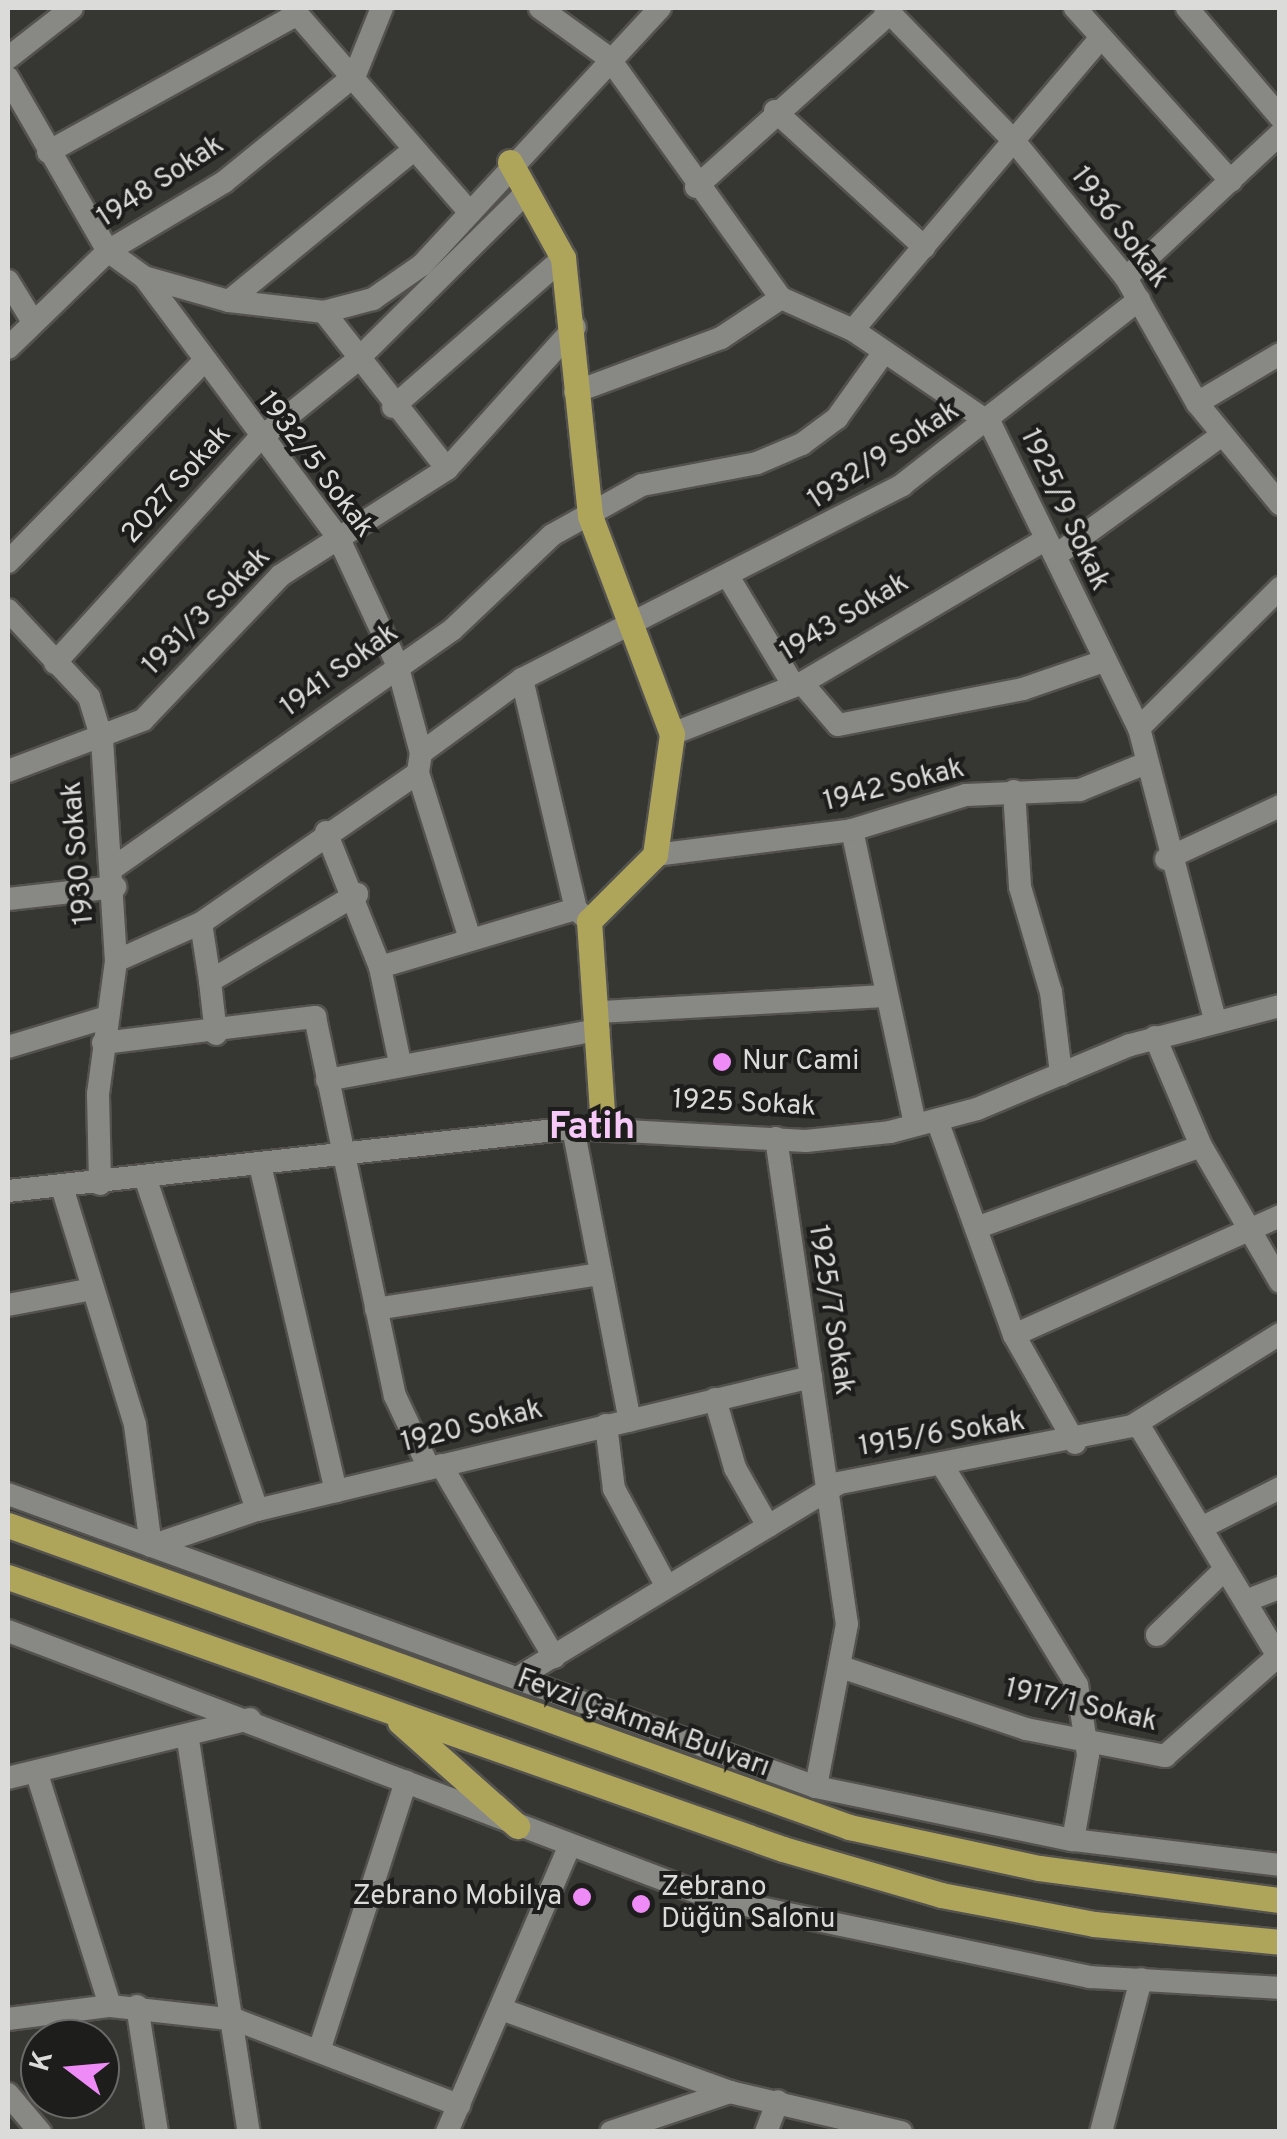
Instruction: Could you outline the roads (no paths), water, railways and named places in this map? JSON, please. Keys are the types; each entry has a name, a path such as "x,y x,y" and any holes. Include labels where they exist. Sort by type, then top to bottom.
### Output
{"main road":[{"path":"510,162 563,258 575,327 575,392 590,516 636,622 672,734 656,855 583,915 599,1021 604,1128"},
{"name":"Fevzi Çakmak Bulvarı","path":"8,1525 850,1827 1074,1874 1280,1900"},
{"path":"8,1576 393,1715 941,1895 1094,1924 1280,1942"},
{"path":"393,1715 516,1826"}],"street":[{"path":"8,58 72,8"},
{"path":"356,75 382,8"},
{"name":"1925/9 Sokak","path":"540,8 608,58 696,187 781,298 853,330 990,423 1101,662 1139,728 1144,764 1168,857 1215,1018"},
{"path":"144,277 229,301 324,312 373,299 470,213 510,162 660,8"},
{"path":"1186,8 1280,117"},
{"path":"1079,9 1231,181"},
{"path":"696,187 887,10"},
{"name":"1936 Sokak","path":"887,10 1014,141 1126,278 1198,403 1280,504"},
{"path":"48,152 294,12 356,75 410,153 470,213"},
{"path":"853,330 1102,38"},
{"name":"1948 Sokak","path":"8,348 32,320 108,251 224,182 356,75"},
{"name":"1932/5 Sokak","path":"11,93 108,251 144,277 257,441 338,538 397,664 420,763 470,939"},
{"path":"775,111 924,248"},
{"path":"1126,278 1280,134"},
{"path":"229,301 410,153"},
{"name":"2027 Sokak","path":"55,663 257,441 355,362 527,192"},
{"path":"392,406 563,258"},
{"path":"8,281 32,320"},
{"path":"575,392 721,338 781,298"},
{"name":"1932/9 Sokak","path":"116,961 202,923 420,763 522,679 729,578 902,485 990,423 1138,300"},
{"path":"324,312 355,362 447,469"},
{"name":"1931/3 Sokak","path":"11,763 102,738 143,720 281,575 447,469 575,327"},
{"name":"1941 Sokak","path":"116,876 397,664 452,630 552,535 642,485 757,463 802,444 838,418 884,352"},
{"path":"1198,403 1280,354"},
{"path":"8,562 203,362"},
{"name":"1943 Sokak","path":"672,734 798,684 1049,548 1222,434"},
{"path":"729,578 798,684 838,724 1023,689 1101,662"},
{"path":"1139,728 1280,588"},
{"name":"1930 Sokak","path":"8,610 89,697 102,738 116,876 116,961 104,1018 100,1184"},
{"path":"380,967 470,939 583,915 522,679"},
{"name":"1942 Sokak","path":"656,855 852,830 916,807 1014,791 1080,790 1144,764"},
{"path":"1014,791 1020,887 1051,992 1061,1074"},
{"path":"1168,857 1277,814"},
{"path":"852,830 883,996 926,1121 976,1228 1014,1335 1076,1443"},
{"path":"326,832 357,894 380,967 400,1063"},
{"path":"8,899 116,876"},
{"path":"210,981 357,894"},
{"path":"202,923 216,1034"},
{"path":"328,1080 599,1021 883,996"},
{"name":"1925 Sokak","path":"8,1191 344,1160 573,1128 776,1138 926,1121 1156,1037 1215,1018 1280,1006"},
{"path":"103,1043 216,1034 315,1016 394,1396 554,1657"},
{"path":"8,1047 104,1018"},
{"path":"1156,1037 1201,1146 1280,1282"},
{"path":"573,1128 630,1420"},
{"name":"1925/7 Sokak","path":"776,1138 847,1624 816,1787"},
{"path":"976,1228 1201,1146"},
{"path":"260,1168 336,1491"},
{"path":"146,1180 257,1510"},
{"path":"62,1187 135,1425 151,1546"},
{"path":"1014,1335 1250,1234 1280,1216"},
{"path":"376,1309 599,1274"},
{"path":"8,1305 94,1289"},
{"name":"1915/6 Sokak","path":"519,1677 828,1490 888,1468 944,1468 1076,1443 1138,1424 1280,1334"},
{"name":"1920 Sokak","path":"151,1546 257,1510 811,1377"},
{"path":"715,1399 735,1468 768,1526"},
{"path":"1138,1424 1224,1570 1248,1600 1279,1658"},
{"path":"606,1425 614,1489 667,1588"},
{"path":"944,1468 1077,1685 1087,1743 1072,1840"},
{"path":"1201,1528 1280,1488"},
{"path":"8,1494 816,1787 1072,1840 1280,1865"},
{"path":"1157,1635 1224,1570"},
{"path":"1248,1600 1280,1588"},
{"path":"8,1631 250,1719 569,1847 712,1898 918,1946 1142,1979 1280,1988"},
{"name":"1917/1 Sokak","path":"841,1666 1087,1743 1165,1756 1279,1658"},
{"path":"8,1778 188,1740 250,1719"},
{"path":"188,1740 236,2020 249,2132"},
{"path":"37,1774 110,2006"},
{"path":"319,2050 406,1782"},
{"path":"447,2132 569,1847"},
{"path":"1101,2132 1142,1979"},
{"path":"138,2006 157,2132"},
{"path":"8,2019 138,2006 236,2020 459,2106"},
{"path":"501,2009 730,2092 901,2132"},
{"path":"611,2132 730,2092"},
{"path":"8,2094 15,2118 40,2132"},
{"path":"766,2132 778,2101"}],"place":[{"name":"Nur Cami","path":"722,1062"},
{"name":"Zebrano Mobilya","path":"582,1897"},
{"name":"Zebrano Düğün Salonu","path":"641,1904"}],"district":[{"name":"Fatih","path":"592,1129"}]}
